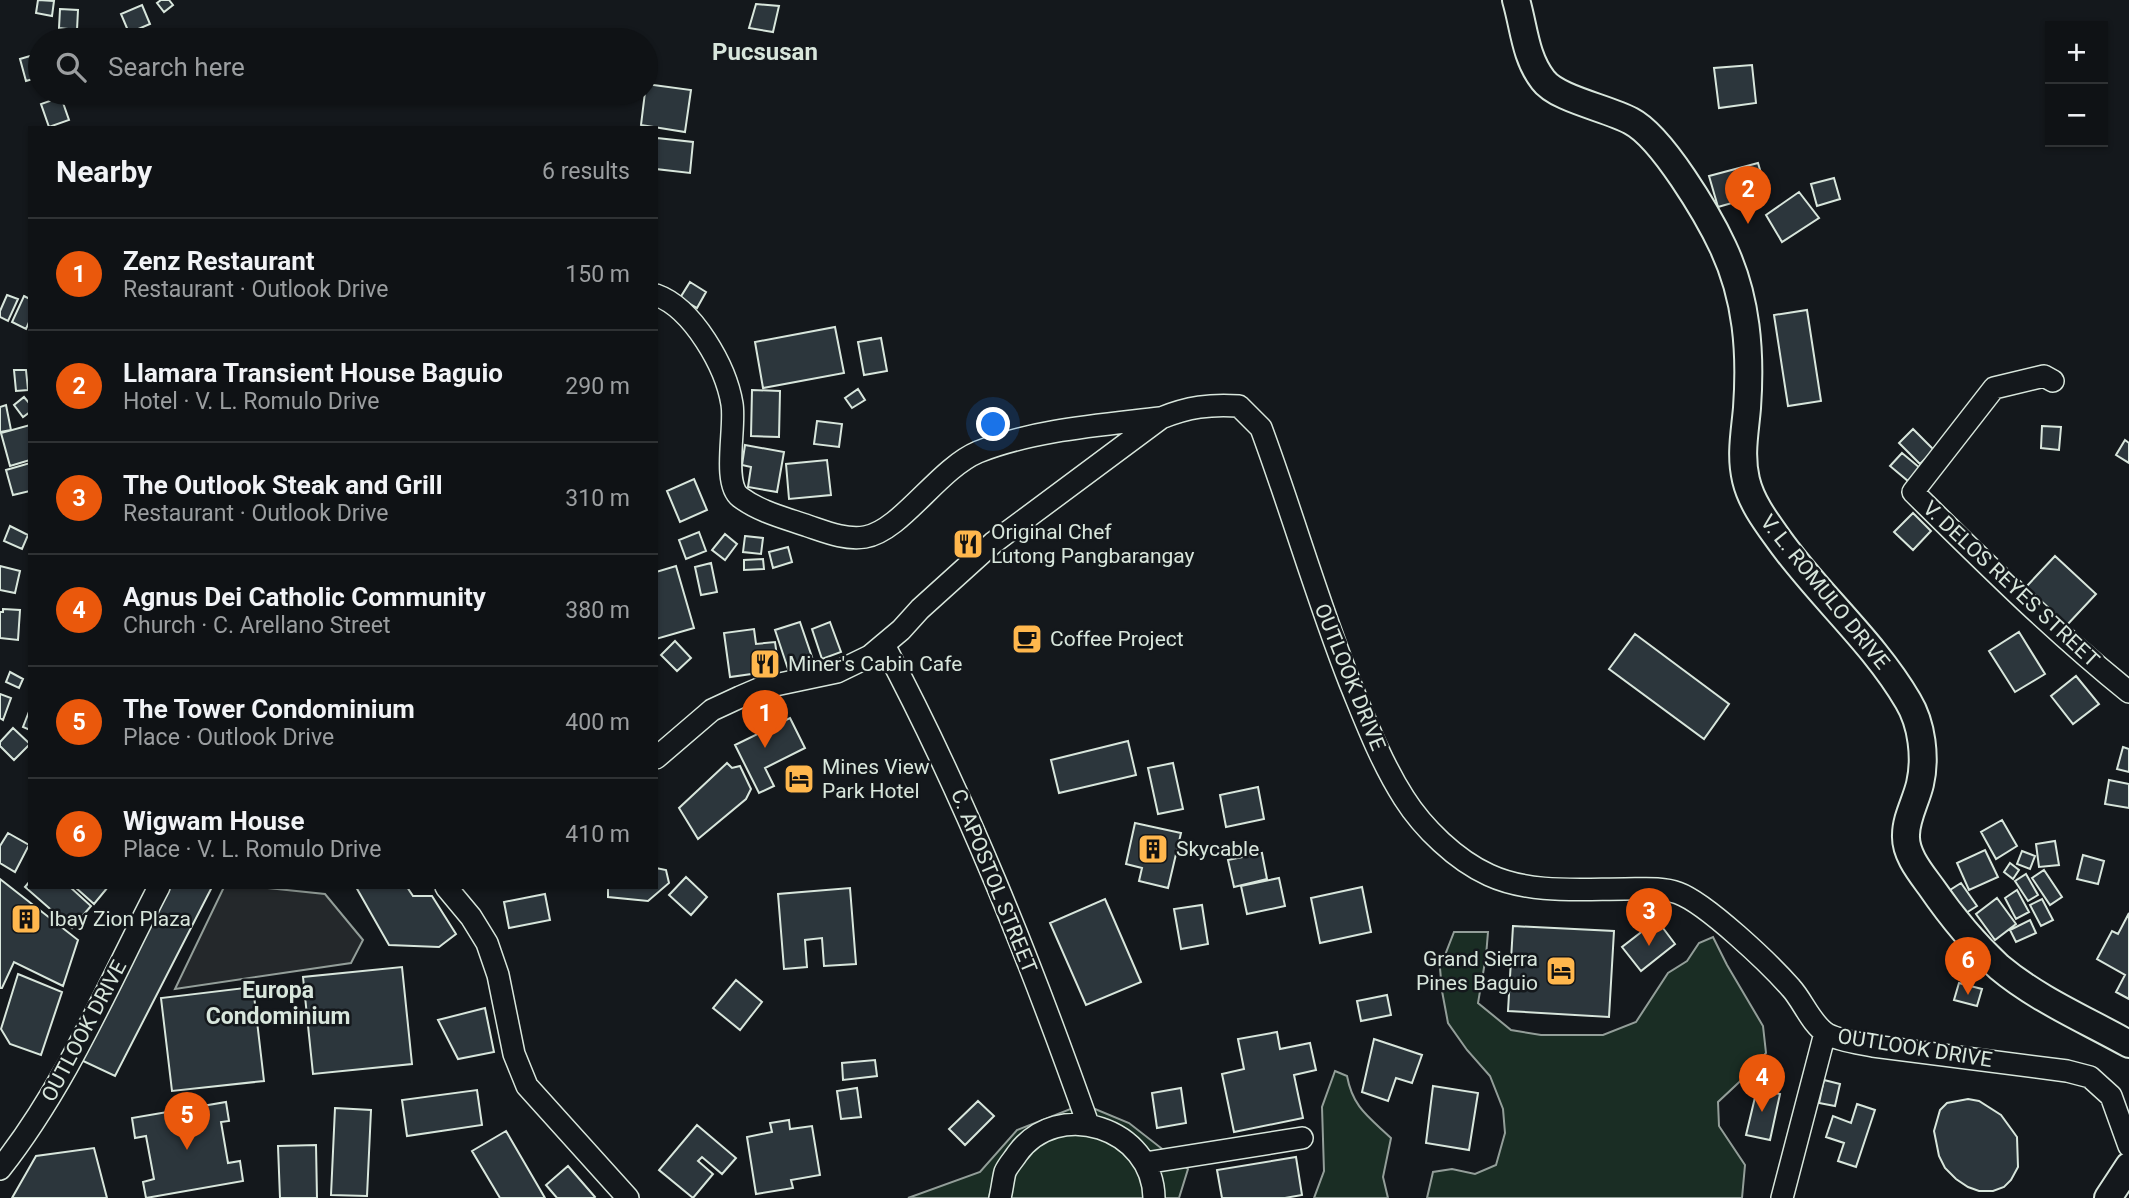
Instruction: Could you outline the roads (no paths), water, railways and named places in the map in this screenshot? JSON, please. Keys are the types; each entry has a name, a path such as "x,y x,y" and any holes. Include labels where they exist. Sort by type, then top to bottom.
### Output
{"main road":[{"name":"V. L. ROMULO DRIVE","path":"1516,0 1527,49 1544,82 1555,92 1634,122 1650,135 1696,201 1723,247 1735,280 1748,335 1743,445 1746,480 1758,509 1791,556 1887,670 1910,704 1917,721 1922,755 1920,784 1905,833 1907,847 1915,864 1972,941 2001,968 2029,989 2129,1044"},
{"path":"2108,1198 2129,1167"}],"street":[{"path":"658,296 667,299 708,343 726,384 734,418 731,481 736,494 749,504 771,514 837,536 865,537 890,525 947,471 978,452 1042,435 1161,418"},
{"name":"V. DELOS REYES STREET","path":"2053,381 2044,376 1994,388 1913,492 2050,624 2129,692"},
{"name":"OUTLOOK DRIVE","path":"658,756 712,710 740,696 761,688 837,672 870,656 993,542 1161,418 1206,405 1239,406 1261,428 1327,623 1367,726 1405,800 1435,835 1463,860 1490,876 1519,884 1539,887 1653,889 1678,893 1712,914 1769,966 1792,988 1825,1033 1846,1041 1873,1046 2067,1071 2090,1077 2111,1096 2129,1146"},
{"name":"C. APOSTOL STREET","path":"884,645 922,716 967,812 1052,1023 1088,1124"},
{"name":"OUTLOOK DRIVE","path":"0,1169 29,1132 61,1078 158,889"},
{"path":"448,889 471,917 487,943 498,975 514,1054 527,1086 628,1198"},
{"path":"1782,1198 1825,1033"},
{"path":"1000,1198 1006,1170 1025,1143 1054,1126 1088,1124 1110,1130 1130,1144 1145,1163 1154,1188 1154,1198"},
{"path":"1145,1163 1302,1138"}],"place":[{"name":"Llamara Transient House Baguio","path":"1748,224"},
{"name":"Original Chef Lutong Pangbarangay","path":"968,544"},
{"name":"Coffee Project","path":"1027,639"},
{"name":"Miner's Cabin Cafe","path":"765,664"},
{"name":"Zenz Restaurant","path":"765,748"},
{"name":"Mines View Park Hotel","path":"799,779"},
{"name":"Skycable","path":"1153,849"},
{"name":"Ibay Zion Plaza","path":"26,919"},
{"name":"The Outlook Steak and Grill","path":"1649,946"},
{"name":"Grand Sierra Pines Baguio","path":"1561,971"},
{"name":"Wigwam House","path":"1968,995"},
{"name":"Agnus Dei Catholic Community","path":"1762,1112"},
{"name":"The Tower Condominium","path":"187,1150"}],"district":[{"name":"Pucsusan","path":"765,52"},
{"name":"Europa Condominium","path":"278,1003"}]}
